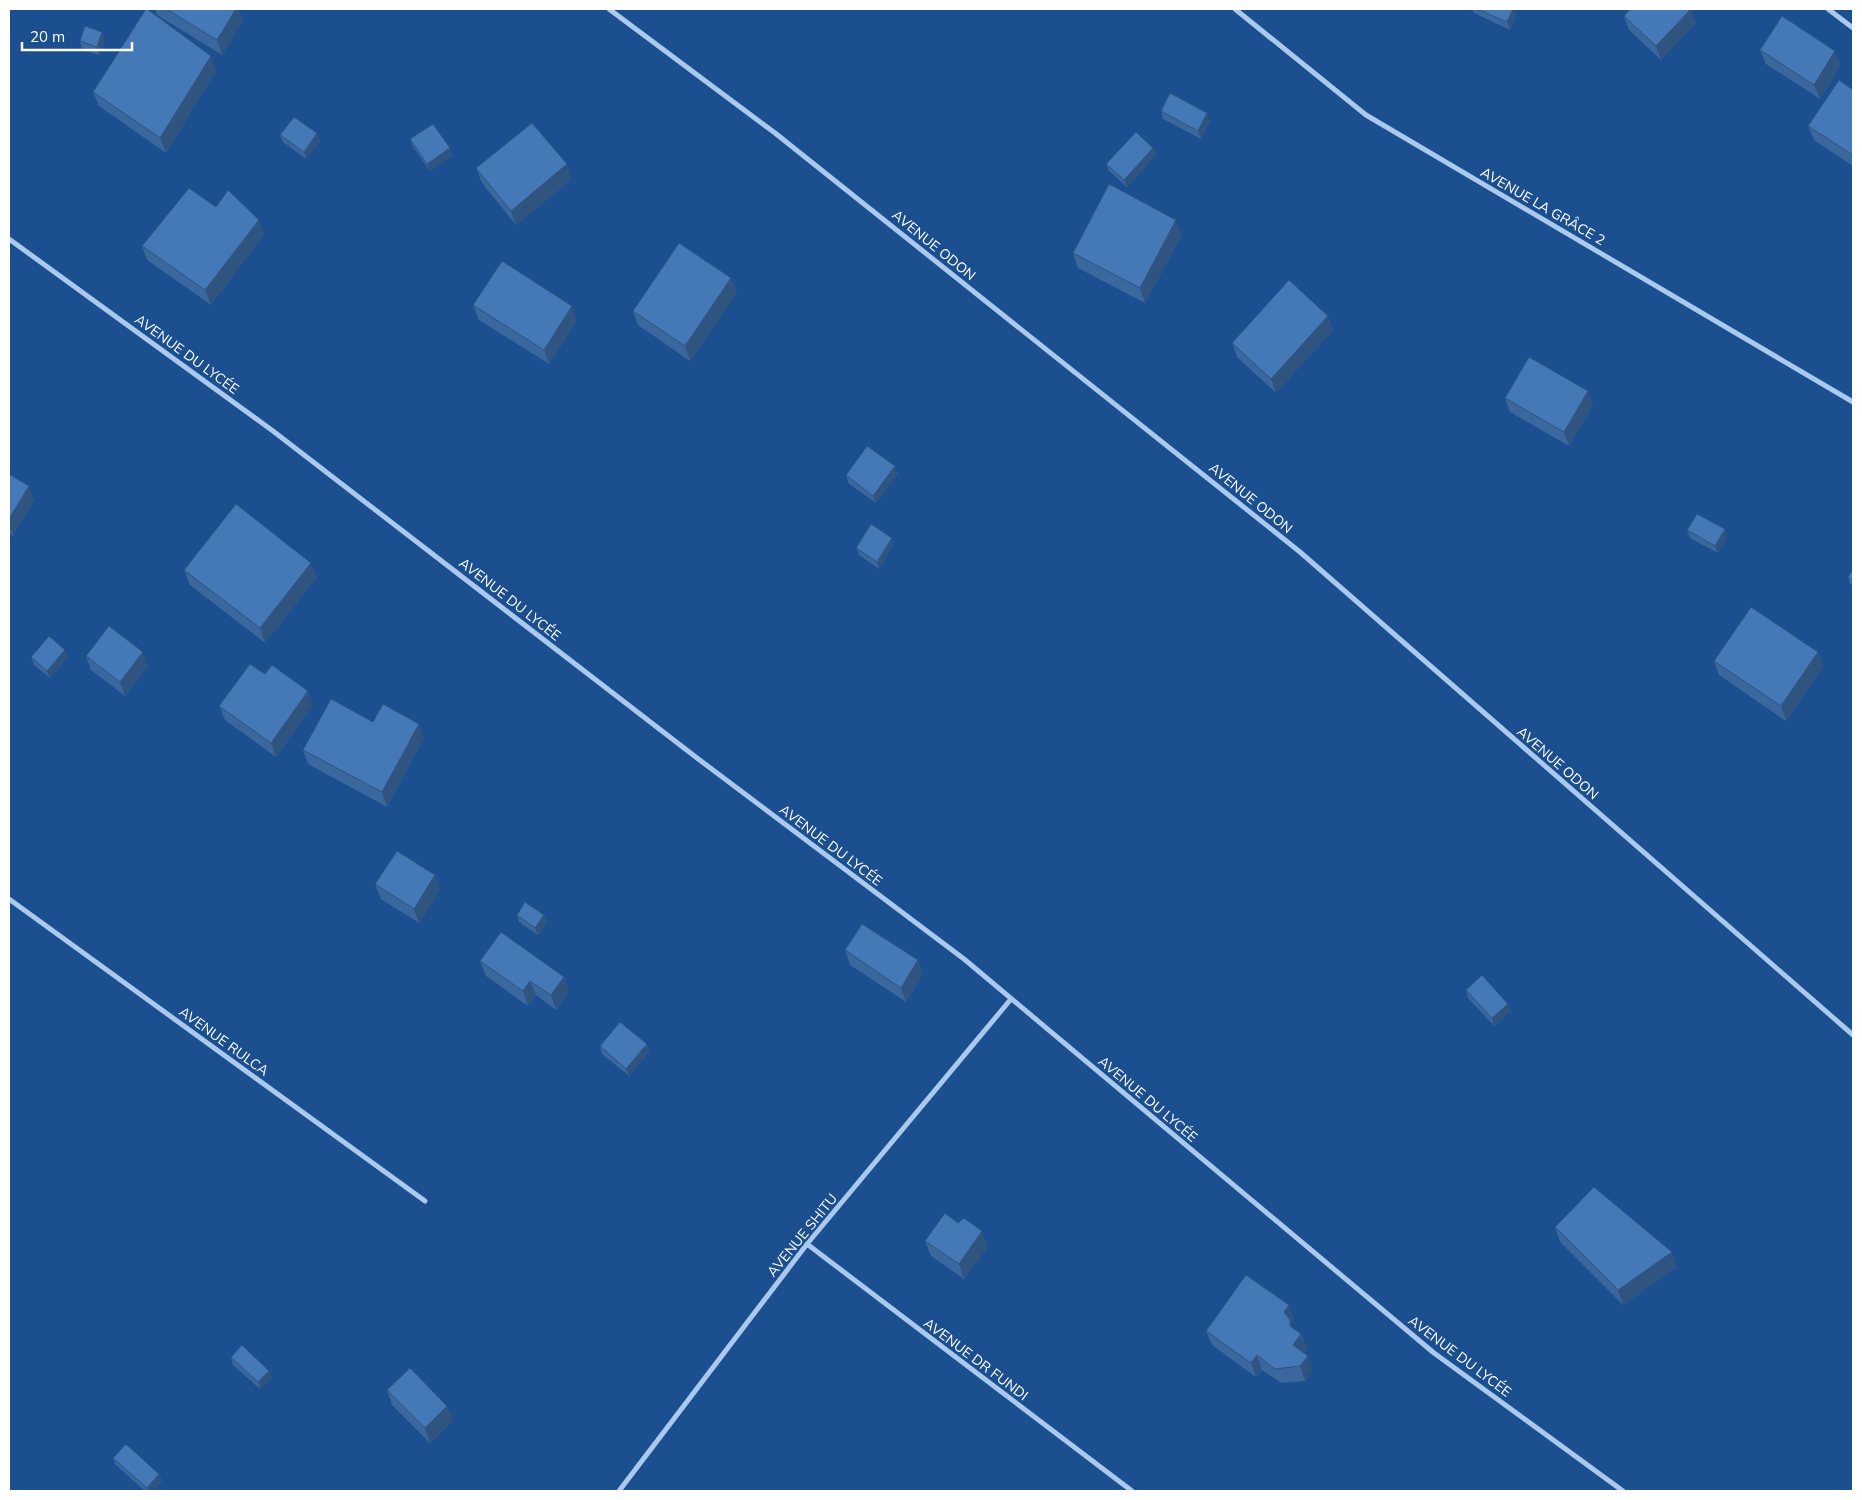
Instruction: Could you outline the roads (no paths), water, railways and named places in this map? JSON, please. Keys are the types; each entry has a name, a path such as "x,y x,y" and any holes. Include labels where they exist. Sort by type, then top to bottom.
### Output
{"street":[{"name":"AVENUE ODON","path":"609,9 775,133 1300,552 1853,1035"},
{"name":"AVENUE LA GRÂCE 2","path":"1235,9 1366,115 1853,402"},
{"path":"1828,9 1853,28"},
{"name":"AVENUE DU LYCÉE","path":"9,239 273,431 689,752 964,959 1434,1353 1623,1491"},
{"name":"AVENUE RULCA","path":"9,900 425,1201"},
{"name":"AVENUE SHITU","path":"619,1491 808,1244 1011,998"},
{"name":"AVENUE DR FUNDI","path":"808,1244 1132,1491"}]}
